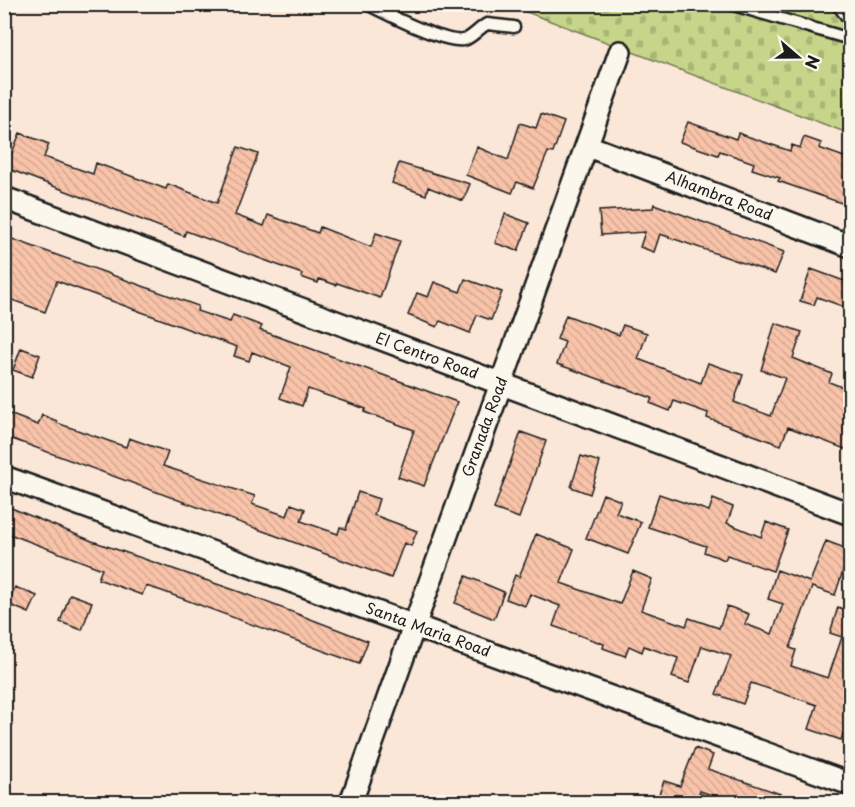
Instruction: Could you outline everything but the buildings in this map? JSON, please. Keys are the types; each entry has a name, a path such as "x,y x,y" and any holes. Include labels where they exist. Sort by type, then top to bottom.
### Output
{"street":[{"name":"Granada Road","path":"351,802 588,147 620,52"},
{"name":"Alhambra Road","path":"588,147 850,246"},
{"name":"El Centro Road","path":"4,198 850,514"},
{"name":"Santa Maria Road","path":"4,477 850,784"}],"lane":[{"path":"368,4 403,21 454,40 470,38 487,24 514,27"},
{"path":"730,4 850,39"},
{"path":"837,4 850,21"}],"green space":[{"path":"508,5 850,5 850,134"}]}
